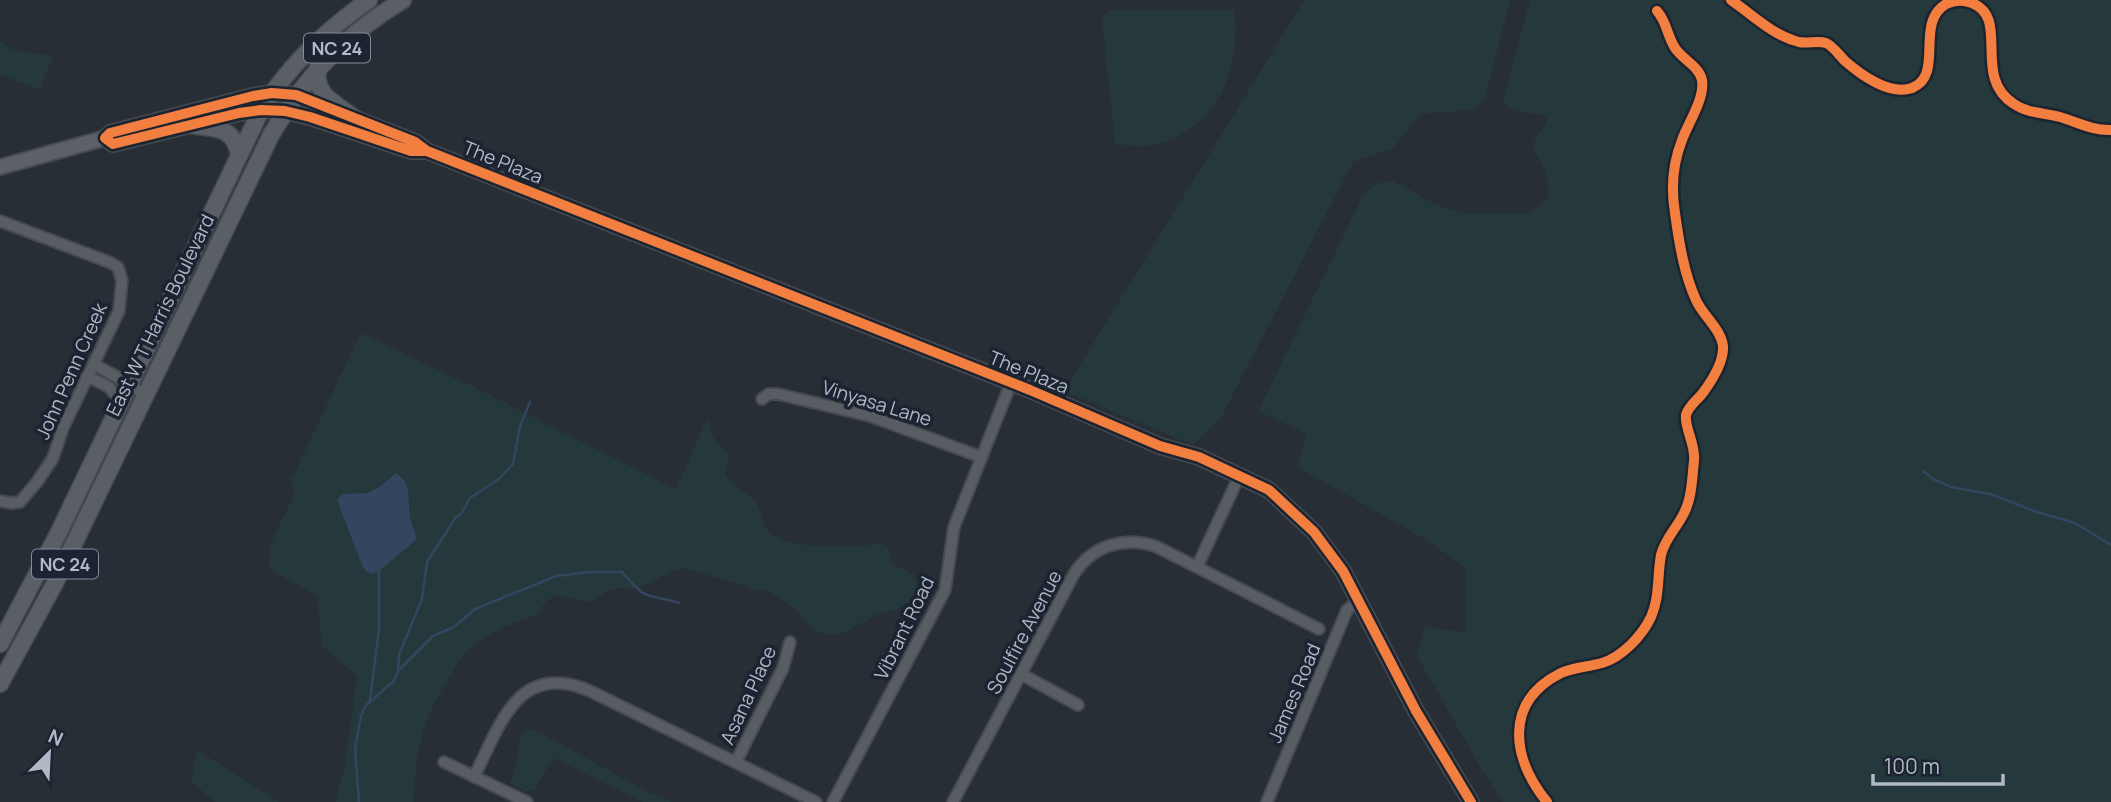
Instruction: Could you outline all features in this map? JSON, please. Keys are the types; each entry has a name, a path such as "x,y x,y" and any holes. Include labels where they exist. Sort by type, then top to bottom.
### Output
{"main road":[{"name":"East W T Harris Boulevard","path":"0,644 59,533 261,110 285,75 318,40 369,0"},
{"name":"East W T Harris Boulevard","path":"0,684 55,583 252,172 285,111 318,67 355,33 403,0"},
{"path":"318,67 316,82 320,90 354,117"},
{"path":"191,125 230,134 240,153"}],"street":[{"name":"The Plaza","path":"0,167 105,138 110,133 211,106 272,93 296,95 415,142 427,151 1011,383 1160,446 1195,466 1288,507"},
{"name":"The Plaza","path":"105,138 113,144 261,110 285,111 310,117 411,151 427,151"},
{"name":"John Penn Creek","path":"0,221 94,255 118,267 122,281 119,311 63,428 53,458 20,502 0,501"},
{"path":"93,364 145,395"},
{"path":"87,376 109,387 121,402"},
{"name":"Vibrant Road","path":"833,802 945,590 954,527 1011,383"},
{"name":"Vinyasa Lane","path":"762,399 769,394 778,394 870,416 981,457"},
{"name":"The Plaza","path":"1160,446 1199,457 1278,496 1325,544 1343,571 1416,711 1471,802"},
{"path":"1197,567 1236,483"},
{"name":"Soulfire Avenue","path":"953,802 1074,574 1095,552 1117,543 1140,542 1162,549 1319,629"},
{"name":"James Road","path":"1267,802 1347,610 1357,601"},
{"name":"Asana Place","path":"736,762 783,668 790,642"},
{"path":"1021,674 1078,705"},
{"path":"474,777 513,703 530,689 552,682 567,683 590,691 816,802"},
{"path":"443,762 527,802"}],"shaded area":[{"path":"1304,0 1510,0 1485,99 1477,107 1462,111 1419,114 1394,148 1353,162 1222,416 1193,445 1064,391"},
{"path":"1530,0 2111,0 2111,802 1503,802 1417,656 1425,626 1466,633 1466,568 1425,539 1297,467 1307,434 1258,411 1364,193 1378,183 1394,181 1435,204 1463,214 1529,213 1548,199 1547,174 1533,148 1547,122 1545,116 1514,111 1504,103"},
{"path":"1110,10 1234,10 1234,51 1223,90 1200,121 1183,133 1152,145 1115,144 1102,18"},
{"path":"0,42 15,50 53,56 40,89 0,75"},
{"path":"361,333 676,489 707,418 713,437 729,456 725,474 757,504 764,525 770,533 780,539 808,545 883,544 888,547 893,566 907,571 915,579 918,589 914,599 897,610 879,614 840,634 823,634 809,626 798,611 769,591 756,591 684,568 637,589 617,588 605,592 593,602 555,596 543,605 537,615 490,634 474,645 460,660 433,707 422,736 413,802 335,802 345,766 357,676 322,645 317,596 269,569 270,545 294,495 291,480"},
{"path":"526,728 543,734 644,790 673,802 642,802 553,758 535,789 527,792 510,784 518,760 519,739"},
{"path":"197,750 280,802 215,802 191,781"}],"water":[{"path":"396,473 407,487 411,519 417,539 379,571 371,574 362,565 337,500 342,494 368,493"}],"waterway":[{"path":"398,670 399,655 422,599 427,562 470,498 499,479 513,464 520,426 530,402"},
{"path":"1923,471 1951,487 1990,494 2075,523 2111,545"},
{"path":"370,700 379,629 379,571"},
{"path":"359,802 355,749 361,716 366,705 394,681 398,671 433,636 454,627 475,609 556,576 590,572 622,572 642,592 679,603"}],"cycle path":[{"path":"1731,0 1780,35 1799,42 1826,43 1867,78 1885,87 1903,90 1922,81 1927,72 1932,23 1937,13 1952,2 1972,3 1983,11 1989,21 1992,64 2001,93 2014,104 2030,111 2060,117 2091,128 2111,130"},
{"path":"1547,802 1526,768 1519,732 1522,715 1529,699 1542,685 1566,671 1602,663 1617,656 1631,645 1651,617 1656,602 1663,549 1687,507 1690,494 1694,455 1686,415 1713,378 1723,352 1722,340 1699,306 1688,280 1674,204 1673,185 1677,158 1699,103 1702,80 1698,71 1675,48 1657,11"},
{"path":"427,151 411,151 310,117 285,111 261,110 113,144 105,138 110,133 253,96 272,93 296,95 415,142 427,151 1030,390 1160,446 1199,457 1269,490 1314,532 1343,571 1416,711 1471,802"}]}
